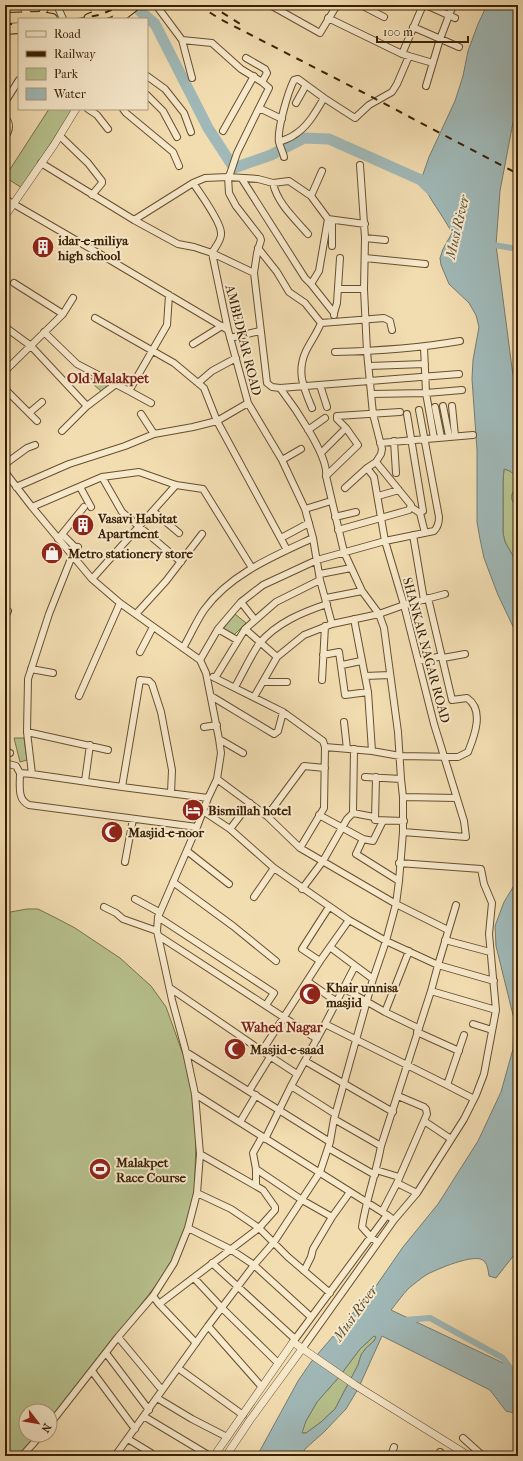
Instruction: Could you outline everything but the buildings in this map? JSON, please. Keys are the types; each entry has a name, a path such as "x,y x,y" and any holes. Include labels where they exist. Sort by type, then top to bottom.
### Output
{"highway":[{"path":"94,18 111,11 120,5"},
{"path":"118,18 135,5"},
{"path":"5,18 40,18"},
{"path":"5,29 18,28"}],"street":[{"path":"20,5 24,8 29,17"},
{"path":"40,18 47,5"},
{"path":"57,5 63,18"},
{"path":"92,5 94,18"},
{"path":"156,5 182,40 192,78"},
{"path":"270,5 320,32 337,5"},
{"path":"361,5 384,17"},
{"path":"426,86 448,16 453,5"},
{"path":"402,54 422,6 455,18"},
{"path":"328,18 402,54 433,63"},
{"path":"413,27 459,47"},
{"path":"182,40 212,43 241,69 254,76 270,88 237,153 229,175 229,193 236,206 261,240 256,253 254,273 267,383 272,387 280,388 459,374"},
{"path":"284,157 279,142 282,119 294,80 298,79 355,118 369,106 392,92 409,56"},
{"path":"246,58 266,69 267,73 262,82"},
{"path":"223,131 254,76"},
{"path":"148,78 165,89 184,113 191,132"},
{"path":"5,102 18,82"},
{"path":"296,103 306,85"},
{"path":"148,96 163,111 176,137"},
{"path":"279,142 294,135 302,128 313,117 324,98"},
{"path":"259,108 282,119"},
{"path":"5,216 60,136 75,110"},
{"path":"89,110 97,116 108,129"},
{"path":"124,110 173,152 179,166"},
{"path":"5,117 10,126 5,137"},
{"path":"60,136 88,163 102,181 92,195"},
{"path":"41,163 134,220 178,244 212,253 254,273"},
{"path":"345,488 376,462 382,449 373,414 367,352 364,289 365,238 360,165"},
{"path":"311,196 322,171"},
{"path":"134,220 193,183 205,178 229,175 242,179 258,179 273,183 289,181 311,196 330,219 332,246"},
{"path":"242,179 305,278 334,313"},
{"path":"193,183 205,201 221,232 220,240 212,253"},
{"path":"273,183 274,192 279,201 308,234"},
{"path":"5,199 225,328"},
{"path":"330,219 364,224"},
{"path":"311,284 319,271 330,219"},
{"path":"365,238 385,240"},
{"path":"258,248 277,272 289,292 305,303 321,323"},
{"name":"AMBEDKAR ROAD","path":"212,253 225,328 230,338 248,403 282,460 305,508 332,624"},
{"path":"334,322 340,258"},
{"path":"365,258 425,264"},
{"path":"14,283 63,314"},
{"path":"338,289 364,289"},
{"path":"129,391 167,326 169,295"},
{"path":"5,371 63,314 73,298"},
{"path":"95,318 174,363 204,388 217,421 287,550"},
{"path":"321,323 384,318 390,321 392,330"},
{"path":"312,408 303,386 301,371 302,362 321,323"},
{"path":"5,327 30,346 87,406"},
{"path":"193,344 225,328"},
{"path":"230,338 260,331"},
{"path":"44,332 77,364 151,403"},
{"path":"335,352 367,352 424,347 460,341"},
{"path":"424,347 426,393 432,407 440,437"},
{"path":"198,383 212,371 236,358"},
{"path":"369,366 425,364"},
{"path":"62,430 87,406 116,384"},
{"path":"320,385 327,406"},
{"path":"115,1456 145,1417 162,1390 208,1326 254,1265 274,1242 320,1172 355,1040 373,979 386,942 396,904 404,821 403,797 400,779 400,756 384,628 379,614 362,591 344,552 331,500 326,476 327,471 321,453 289,399 280,388"},
{"path":"5,389 37,421"},
{"path":"372,394 426,393 462,390"},
{"path":"29,413 42,402"},
{"path":"16,487 69,464 125,446 154,434 217,421 248,403"},
{"path":"443,406 452,436"},
{"path":"432,407 454,406 452,436"},
{"path":"432,407 434,438"},
{"path":"200,660 218,628 241,602 263,585 317,560 385,541 434,531 437,528 439,517 419,410"},
{"path":"326,476 357,447 357,443 337,419 337,416 403,413 411,439 423,511"},
{"path":"141,414 154,434"},
{"path":"308,430 325,418"},
{"path":"321,453 346,428"},
{"path":"380,442 473,435"},
{"path":"394,441 396,473"},
{"path":"5,464 27,448 35,445"},
{"path":"282,460 301,449"},
{"path":"376,462 412,507 420,513 426,533"},
{"name":"SHANKAR NAGAR ROAD","path":"367,468 374,477 385,541 419,661 434,724 464,821 466,837 403,832"},
{"path":"5,472 32,507 60,536 78,548 72,556 49,614 28,679 27,732 32,774"},
{"path":"32,507 102,477 139,472 176,485 203,489 252,568"},
{"path":"102,477 122,512 180,562"},
{"path":"92,579 176,485"},
{"path":"80,487 91,507"},
{"path":"378,496 399,490"},
{"path":"305,508 331,500"},
{"path":"60,536 84,507"},
{"path":"338,530 409,510 412,507"},
{"path":"153,511 179,533"},
{"path":"335,517 356,512"},
{"path":"281,538 309,523"},
{"path":"136,614 166,580 202,534"},
{"path":"326,747 372,751 400,756 458,757 468,752 475,734 477,716 474,705 468,698 452,700 443,657 426,599 413,535"},
{"path":"58,1414 153,1296 174,1263 188,1228 197,1193 200,1154 195,1094 186,1052 172,1000 158,934 159,914 217,779 221,753 206,673 200,660 120,603 92,579 72,556 60,536"},
{"path":"183,648 204,610 224,589 252,568 313,538"},
{"path":"215,678 245,629 276,602 320,577 351,568"},
{"path":"235,687 260,643 282,624 326,601 362,591"},
{"path":"254,697 277,656 304,635 325,626 379,614 404,605 445,594"},
{"path":"241,602 255,620"},
{"path":"79,696 120,603"},
{"path":"5,617 8,611"},
{"path":"354,619 368,692 372,751"},
{"path":"322,680 325,626"},
{"path":"140,652 153,627"},
{"path":"218,628 237,640"},
{"path":"245,629 277,656"},
{"path":"323,655 339,652 345,695 368,692"},
{"path":"419,661 465,654"},
{"path":"342,665 361,661"},
{"path":"31,670 53,673"},
{"path":"206,673 283,712 323,741 326,747 324,808 300,848"},
{"path":"365,676 390,675"},
{"path":"122,787 140,680 149,681 152,684 161,712 172,770 171,792"},
{"path":"263,682 287,682"},
{"path":"211,696 274,734 278,731 283,712"},
{"path":"344,722 347,749"},
{"path":"204,727 216,725"},
{"path":"27,732 108,750"},
{"path":"219,739 242,752"},
{"path":"85,781 90,745"},
{"path":"302,889 323,861 352,813 354,750"},
{"path":"5,764 16,766 20,774 20,796 25,803 29,805 197,827"},
{"path":"267,816 304,766 325,768"},
{"path":"20,774 32,774 208,798"},
{"path":"365,777 400,779"},
{"path":"374,817 376,777"},
{"path":"217,779 267,816 300,848 396,904 448,930"},
{"path":"403,797 457,798"},
{"path":"230,829 250,803"},
{"path":"203,811 230,829 274,868 302,889 386,942 438,964 494,981"},
{"path":"352,813 374,817 376,821 404,821"},
{"path":"319,815 363,839 373,841 382,821"},
{"path":"125,862 133,819"},
{"path":"363,839 356,854 399,880"},
{"path":"187,851 229,884"},
{"path":"226,1456 377,1242 417,1193 452,1139 474,1099 484,1074 496,1010 489,934 492,903 484,884 481,869 399,863"},
{"path":"254,896 274,868"},
{"path":"173,882 233,926 276,961"},
{"path":"136,899 274,993 266,1005"},
{"path":"377,1242 371,1238 362,1227 366,1202 431,991 456,904"},
{"path":"104,907 116,913 123,919 158,934 317,1039"},
{"path":"320,960 302,949 329,907"},
{"path":"262,1051 320,960 349,920"},
{"path":"445,940 490,952"},
{"path":"330,947 373,979"},
{"path":"385,1012 409,951"},
{"path":"256,1185 256,1169 253,1153 280,1110 297,1074 355,966"},
{"path":"307,981 337,1002"},
{"path":"170,988 297,1074"},
{"path":"343,988 459,1051"},
{"path":"431,991 496,1010"},
{"path":"325,1024 474,1099"},
{"path":"473,1024 492,1030"},
{"path":"447,1085 464,1035"},
{"path":"186,1052 280,1110 328,1145 375,1173 398,1180 417,1193"},
{"path":"249,1091 270,1057"},
{"path":"304,1061 393,1112"},
{"path":"291,1086 335,1117 382,1146"},
{"path":"195,1094 394,1220"},
{"path":"240,1122 256,1095"},
{"path":"214,1456 243,1415 261,1386 371,1238 384,1214 427,1114 426,1109 398,1096"},
{"path":"424,1121 452,1139"},
{"path":"159,1304 259,1228 275,1210 275,1207 263,1190 200,1154"},
{"path":"256,1169 332,1218"},
{"path":"304,1271 312,1257 313,1249 350,1192"},
{"path":"197,1193 231,1209 259,1228 288,1258 330,1293"},
{"path":"188,1228 230,1249 254,1265 311,1317"},
{"path":"212,1263 302,1349 355,1385 470,1456"},
{"path":"194,1278 278,1363"},
{"path":"153,1296 196,1343"},
{"path":"208,1326 261,1386"},
{"path":"118,1338 162,1390"},
{"path":"106,1353 149,1410"},
{"path":"178,1368 243,1415"},
{"path":"92,1371 135,1429"},
{"path":"157,1398 192,1419 227,1437"},
{"path":"145,1417 210,1456"},
{"path":"463,1438 483,1456"},
{"path":"128,1439 151,1453"},
{"path":"22,1456 34,1443"},
{"path":"391,1456 394,1447"}],"green space":[{"path":"48,110 72,110 22,188 5,177"},
{"path":"85,377 109,383 102,392"},
{"path":"504,469 514,474 518,480 512,495 515,505 518,507 518,565 505,542 503,533"},
{"path":"235,614 246,623 234,635 223,629"},
{"path":"14,738 24,738 27,760 20,762"},
{"name":"Malakpet Race Course","path":"27,909 38,909 75,928 120,958 151,986 166,1007 184,1057 193,1096 196,1140 194,1204 187,1228 169,1269 58,1409 58,1403 18,1403 18,1443 30,1443 18,1456 5,1456 5,913"},
{"path":"374,1336 377,1336 361,1355 358,1365 335,1409 306,1433 301,1433 317,1402 339,1377 360,1349"}],"water":[{"name":"Musi River","path":"487,5 518,5 518,96 500,191 496,245 518,404 518,507 512,500 512,494 517,479 512,472 504,469 503,533 505,542 518,565 518,637 498,595 484,558 477,522 477,450 472,379 473,360 479,327 476,315 469,303 449,284 441,265 440,258 443,249 452,233 421,180 429,157 455,101 463,76 468,51"},
{"name":"Musi River","path":"518,879 518,1250 496,1278 489,1276 486,1264 480,1259 465,1260 431,1273 409,1288 391,1310 518,1370 518,1414 506,1411 490,1390 382,1336 358,1389 346,1409 305,1449 301,1456 257,1456 298,1381 311,1362 376,1286 403,1247 438,1204 478,1141 501,1092 513,1049 514,1019 496,946 495,926 504,902","holes":["374,1336 376,1337 361,1355 358,1365 335,1409 306,1433 302,1433 306,1421 317,1402 339,1377 360,1349"]}],"waterway":[{"path":"140,11 155,24 208,128 234,168 271,155 304,138 329,139 421,180 431,190"},
{"path":"488,244 518,249"},
{"path":"405,1320 430,1318 503,1358 518,1379"}],"railway":[{"path":"83,18 99,15 124,5"},
{"path":"198,5 220,19 518,174"},
{"path":"210,5 242,25"},
{"path":"5,25 18,23"}],"place":[{"name":"idar-e-miliya high school","path":"43,247"},
{"name":"Vasavi Habitat Apartment","path":"83,525"},
{"name":"Metro stationery store","path":"52,553"},
{"name":"Bismillah hotel","path":"193,810"},
{"name":"Masjid-e-noor","path":"112,832"},
{"name":"Khair unnisa masjid","path":"310,994"},
{"name":"Masjid-e-saad","path":"235,1049"},
{"name":"Malakpet Race Course","path":"100,1169"}],"district":[{"name":"Old Malakpet","path":"108,378"},
{"name":"Wahed Nagar","path":"282,1027"}]}
